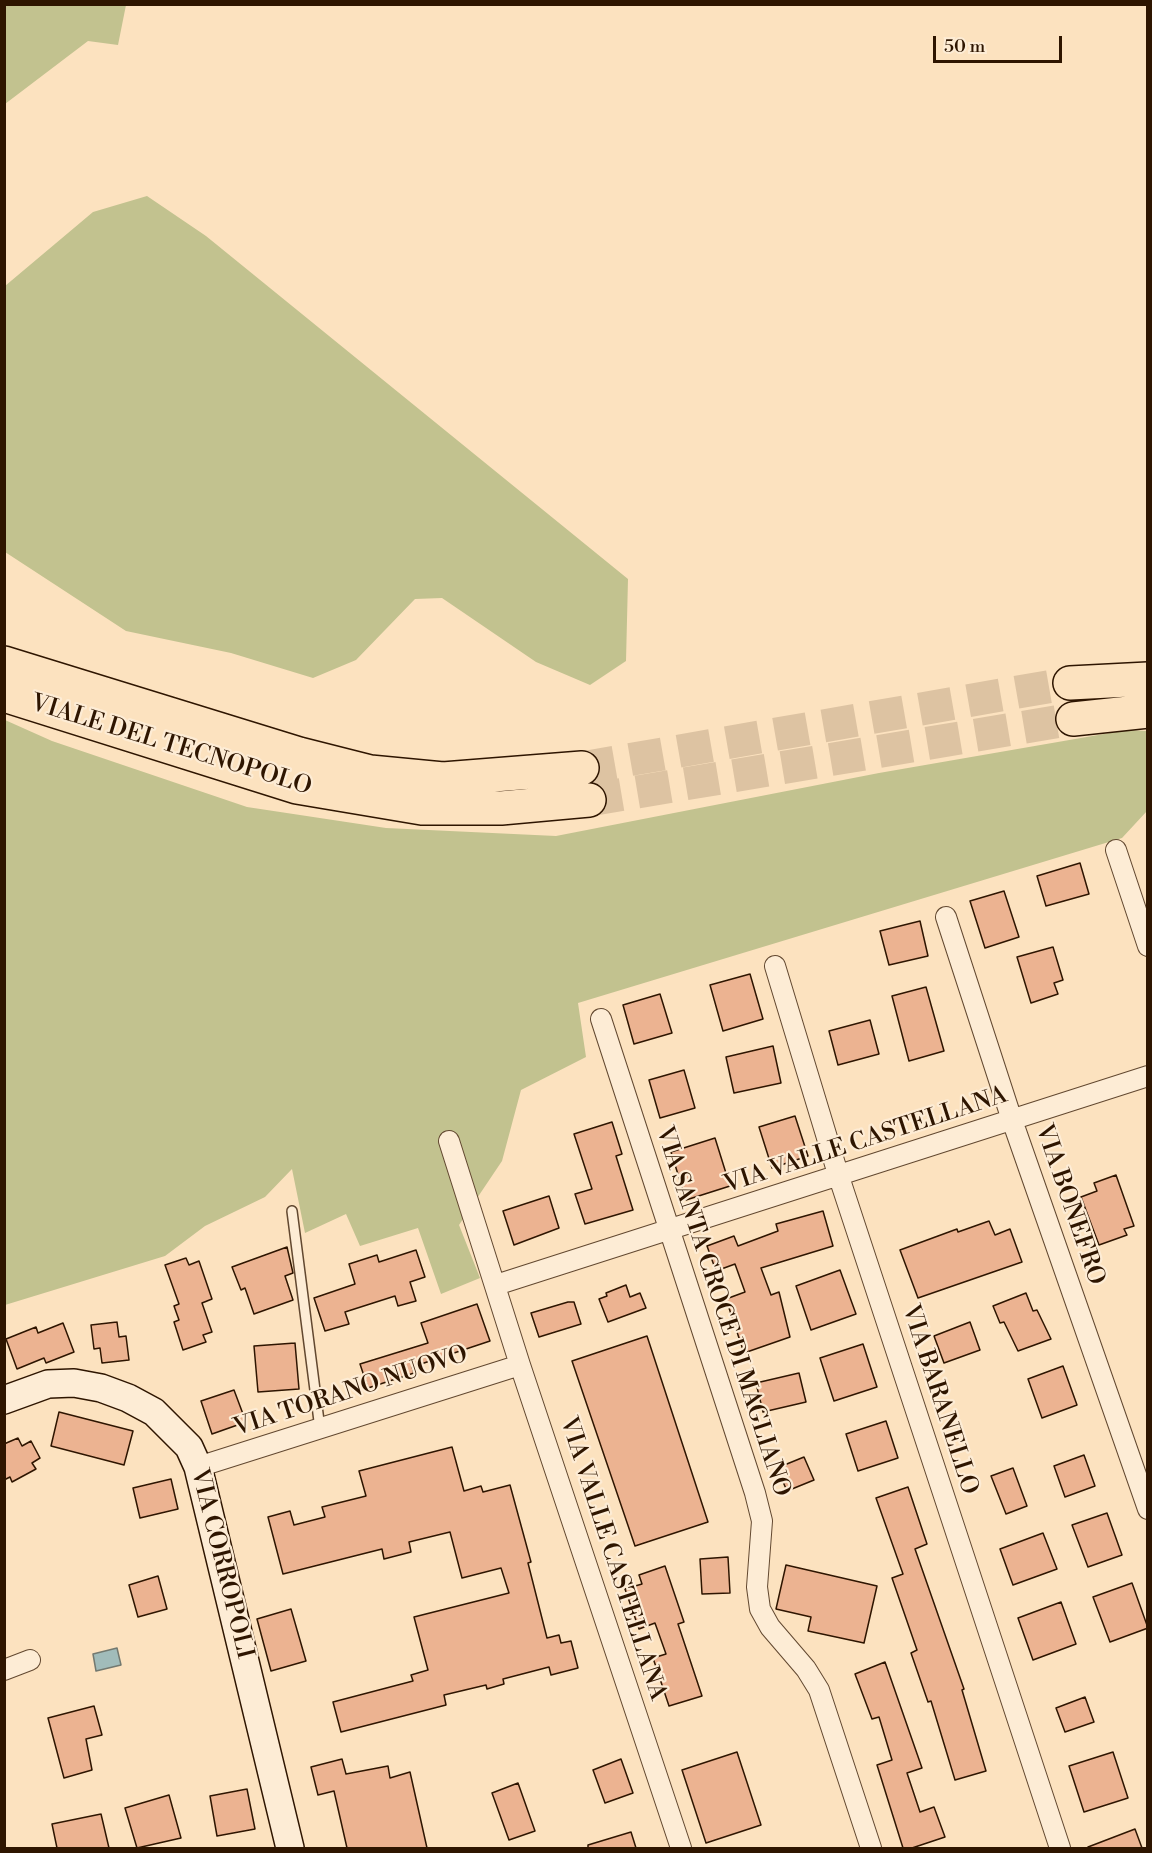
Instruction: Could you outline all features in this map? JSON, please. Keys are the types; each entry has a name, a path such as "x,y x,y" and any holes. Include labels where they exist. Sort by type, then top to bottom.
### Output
{"highway":[{"name":"VIALE DEL TECNOPOLO","path":"4,663 299,754 370,772 443,779 582,768"},
{"path":"1070,683 1146,679"},
{"name":"VIALE DEL TECNOPOLO","path":"4,695 297,787 422,808 501,808 589,800"},
{"path":"1073,719 1148,711"}],"street":[{"path":"1116,850 1148,946"},
{"name":"VIA BONEFRO","path":"946,917 1012,1120 1148,1509"},
{"name":"VIA BARANELLO","path":"775,966 838,1174 1060,1848"},
{"name":"VIA SANTA CROCE DI MAGLIANO","path":"602,1019 762,1516 757,1587 760,1609 770,1627 806,1668 819,1690 871,1848"},
{"name":"VIA VALLE CASTELLANA","path":"496,1286 1148,1076"},
{"name":"VIA VALLE CASTELLANA","path":"449,1141 520,1365 681,1848"},
{"name":"VIA TORANO NUOVO","path":"198,1467 520,1365"},
{"name":"VIA CORROPOLI","path":"4,1400 48,1384 74,1383 101,1388 128,1398 160,1417 183,1440 198,1467 290,1848"},
{"path":"4,1670 30,1660"}],"lane":[{"path":"292,1211 320,1429"}],"green space":[{"path":"5,4 126,5 118,45 88,41 5,104"},
{"path":"147,196 206,236 628,579 626,661 590,685 536,662 442,598 415,599 356,660 313,678 231,653 126,631 5,552 5,286 93,212"},
{"path":"5,720 52,741 247,807 386,828 556,836 879,773 1127,730 1147,731 1147,811 1122,838 578,1003 586,1057 521,1090 502,1161 459,1225 480,1278 441,1294 418,1228 360,1246 346,1214 305,1233 292,1169 265,1197 205,1226 165,1256 5,1305"}],"water":[{"path":"117,1648 121,1665 96,1671 93,1654"}],"building":[{"path":"1080,863 1089,894 1046,906 1037,876"},
{"path":"1004,891 1019,937 985,948 970,901"},
{"path":"920,921 928,956 889,965 880,931"},
{"path":"1053,947 1063,980 1054,983 1058,994 1031,1003 1017,957"},
{"path":"750,974 763,1019 723,1031 710,985"},
{"path":"926,987 944,1051 909,1061 892,996"},
{"path":"660,994 672,1033 634,1044 623,1005"},
{"path":"870,1020 879,1054 838,1065 829,1031"},
{"path":"773,1046 781,1083 734,1093 726,1057"},
{"path":"684,1070 695,1108 660,1118 649,1080"},
{"path":"795,1116 808,1156 772,1168 759,1127"},
{"path":"612,1122 622,1154 616,1156 633,1210 585,1224 575,1194 592,1189 574,1134"},
{"path":"715,1138 730,1186 686,1200 671,1152"},
{"path":"1116,1175 1134,1226 1124,1229 1127,1235 1099,1245 1081,1197 1097,1191 1094,1183"},
{"path":"549,1196 559,1228 514,1245 503,1211"},
{"path":"823,1211 833,1246 761,1268 771,1295 779,1292 790,1337 744,1353 726,1299 745,1292 735,1264 716,1271 707,1246 734,1236 738,1246 778,1231 776,1224"},
{"path":"989,1221 995,1235 1010,1229 1022,1262 918,1298 900,1250 957,1229 958,1232"},
{"path":"287,1247 293,1273 285,1276 293,1300 254,1314 245,1288 241,1290 232,1267"},
{"path":"416,1250 425,1277 410,1282 416,1301 398,1306 395,1296 345,1312 349,1324 325,1331 314,1298 355,1284 349,1264 377,1255 379,1262"},
{"path":"186,1258 189,1265 199,1261 212,1299 202,1303 212,1332 203,1335 206,1342 183,1350 174,1322 179,1320 174,1306 179,1304 165,1265"},
{"path":"840,1270 856,1314 811,1330 796,1286"},
{"path":"626,1285 630,1297 640,1293 646,1308 608,1322 599,1299 607,1296 606,1293"},
{"path":"1026,1293 1033,1311 1037,1310 1051,1339 1018,1351 1004,1322 1000,1323 993,1306"},
{"path":"574,1302 581,1324 539,1337 531,1313"},
{"path":"477,1304 490,1341 412,1367 414,1373 368,1388 360,1364 428,1343 421,1323"},
{"path":"117,1322 119,1337 126,1336 129,1360 102,1363 100,1348 94,1349 91,1325"},
{"path":"970,1322 980,1350 944,1363 934,1336"},
{"path":"63,1323 74,1352 46,1363 44,1358 17,1369 6,1339 36,1327 38,1333"},
{"path":"647,1336 708,1522 635,1546 572,1361"},
{"path":"295,1343 299,1389 258,1392 254,1346"},
{"path":"863,1344 877,1387 834,1401 820,1358"},
{"path":"1063,1366 1077,1405 1042,1418 1028,1379"},
{"path":"799,1373 806,1402 763,1412 756,1383"},
{"path":"234,1390 246,1422 212,1434 201,1401"},
{"path":"59,1412 133,1431 124,1465 51,1446"},
{"path":"886,1421 898,1458 858,1471 846,1434"},
{"path":"18,1438 22,1446 31,1441 40,1458 32,1463 36,1469 12,1482 10,1477 4,1480 4,1444"},
{"path":"452,1447 464,1491 481,1486 483,1492 510,1485 531,1562 528,1563 547,1638 559,1635 561,1643 571,1641 578,1668 551,1675 549,1667 503,1679 504,1684 487,1689 486,1685 444,1695 446,1705 341,1732 333,1702 413,1681 411,1675 428,1670 414,1617 509,1593 501,1568 462,1578 450,1532 409,1542 411,1552 384,1559 382,1549 283,1574 268,1517 290,1511 294,1525 325,1517 322,1507 366,1496 359,1471"},
{"path":"1084,1455 1095,1486 1065,1497 1054,1466"},
{"path":"804,1457 814,1480 787,1491 777,1468"},
{"path":"1013,1468 1027,1506 1006,1514 991,1476"},
{"path":"171,1479 178,1509 140,1518 133,1488"},
{"path":"908,1487 927,1544 915,1549 964,1689 962,1690 986,1771 955,1780 931,1701 928,1702 911,1653 917,1650 892,1578 903,1574 876,1498"},
{"path":"1107,1513 1122,1555 1088,1567 1072,1525"},
{"path":"1043,1533 1057,1569 1013,1585 1000,1549"},
{"path":"728,1557 730,1593 702,1594 700,1559"},
{"path":"786,1565 877,1586 864,1643 808,1631 811,1617 776,1609"},
{"path":"665,1566 684,1622 678,1624 702,1696 669,1706 653,1658 666,1654 655,1623 639,1629 625,1589 642,1584 639,1575"},
{"path":"158,1576 167,1609 138,1617 129,1585"},
{"path":"1132,1583 1148,1628 1110,1642 1093,1597"},
{"path":"1061,1602 1076,1644 1033,1660 1018,1618"},
{"path":"291,1609 306,1661 271,1671 257,1619"},
{"path":"885,1662 922,1768 907,1773 920,1812 934,1807 945,1837 912,1848 903,1848 877,1765 892,1760 879,1717 872,1719 855,1674"},
{"path":"1085,1697 1094,1722 1065,1732 1056,1708"},
{"path":"94,1706 102,1735 86,1739 92,1770 64,1778 48,1718"},
{"path":"737,1752 761,1825 706,1843 682,1770"},
{"path":"1113,1752 1128,1798 1084,1812 1069,1766"},
{"path":"342,1759 346,1774 388,1766 390,1778 410,1772 427,1848 347,1848 334,1791 318,1795 311,1767"},
{"path":"621,1759 633,1793 605,1803 593,1770"},
{"path":"518,1783 535,1831 509,1840 492,1793"},
{"path":"247,1789 255,1829 217,1836 210,1796"},
{"path":"169,1795 181,1838 137,1848 125,1808"},
{"path":"101,1814 109,1848 57,1848 52,1824"},
{"path":"1135,1829 1142,1848 1088,1848 1088,1847"},
{"path":"631,1832 636,1848 588,1848 588,1845"}],"tunnel":[{"path":"582,768 1070,683"},
{"path":"589,800 1073,719"}]}
